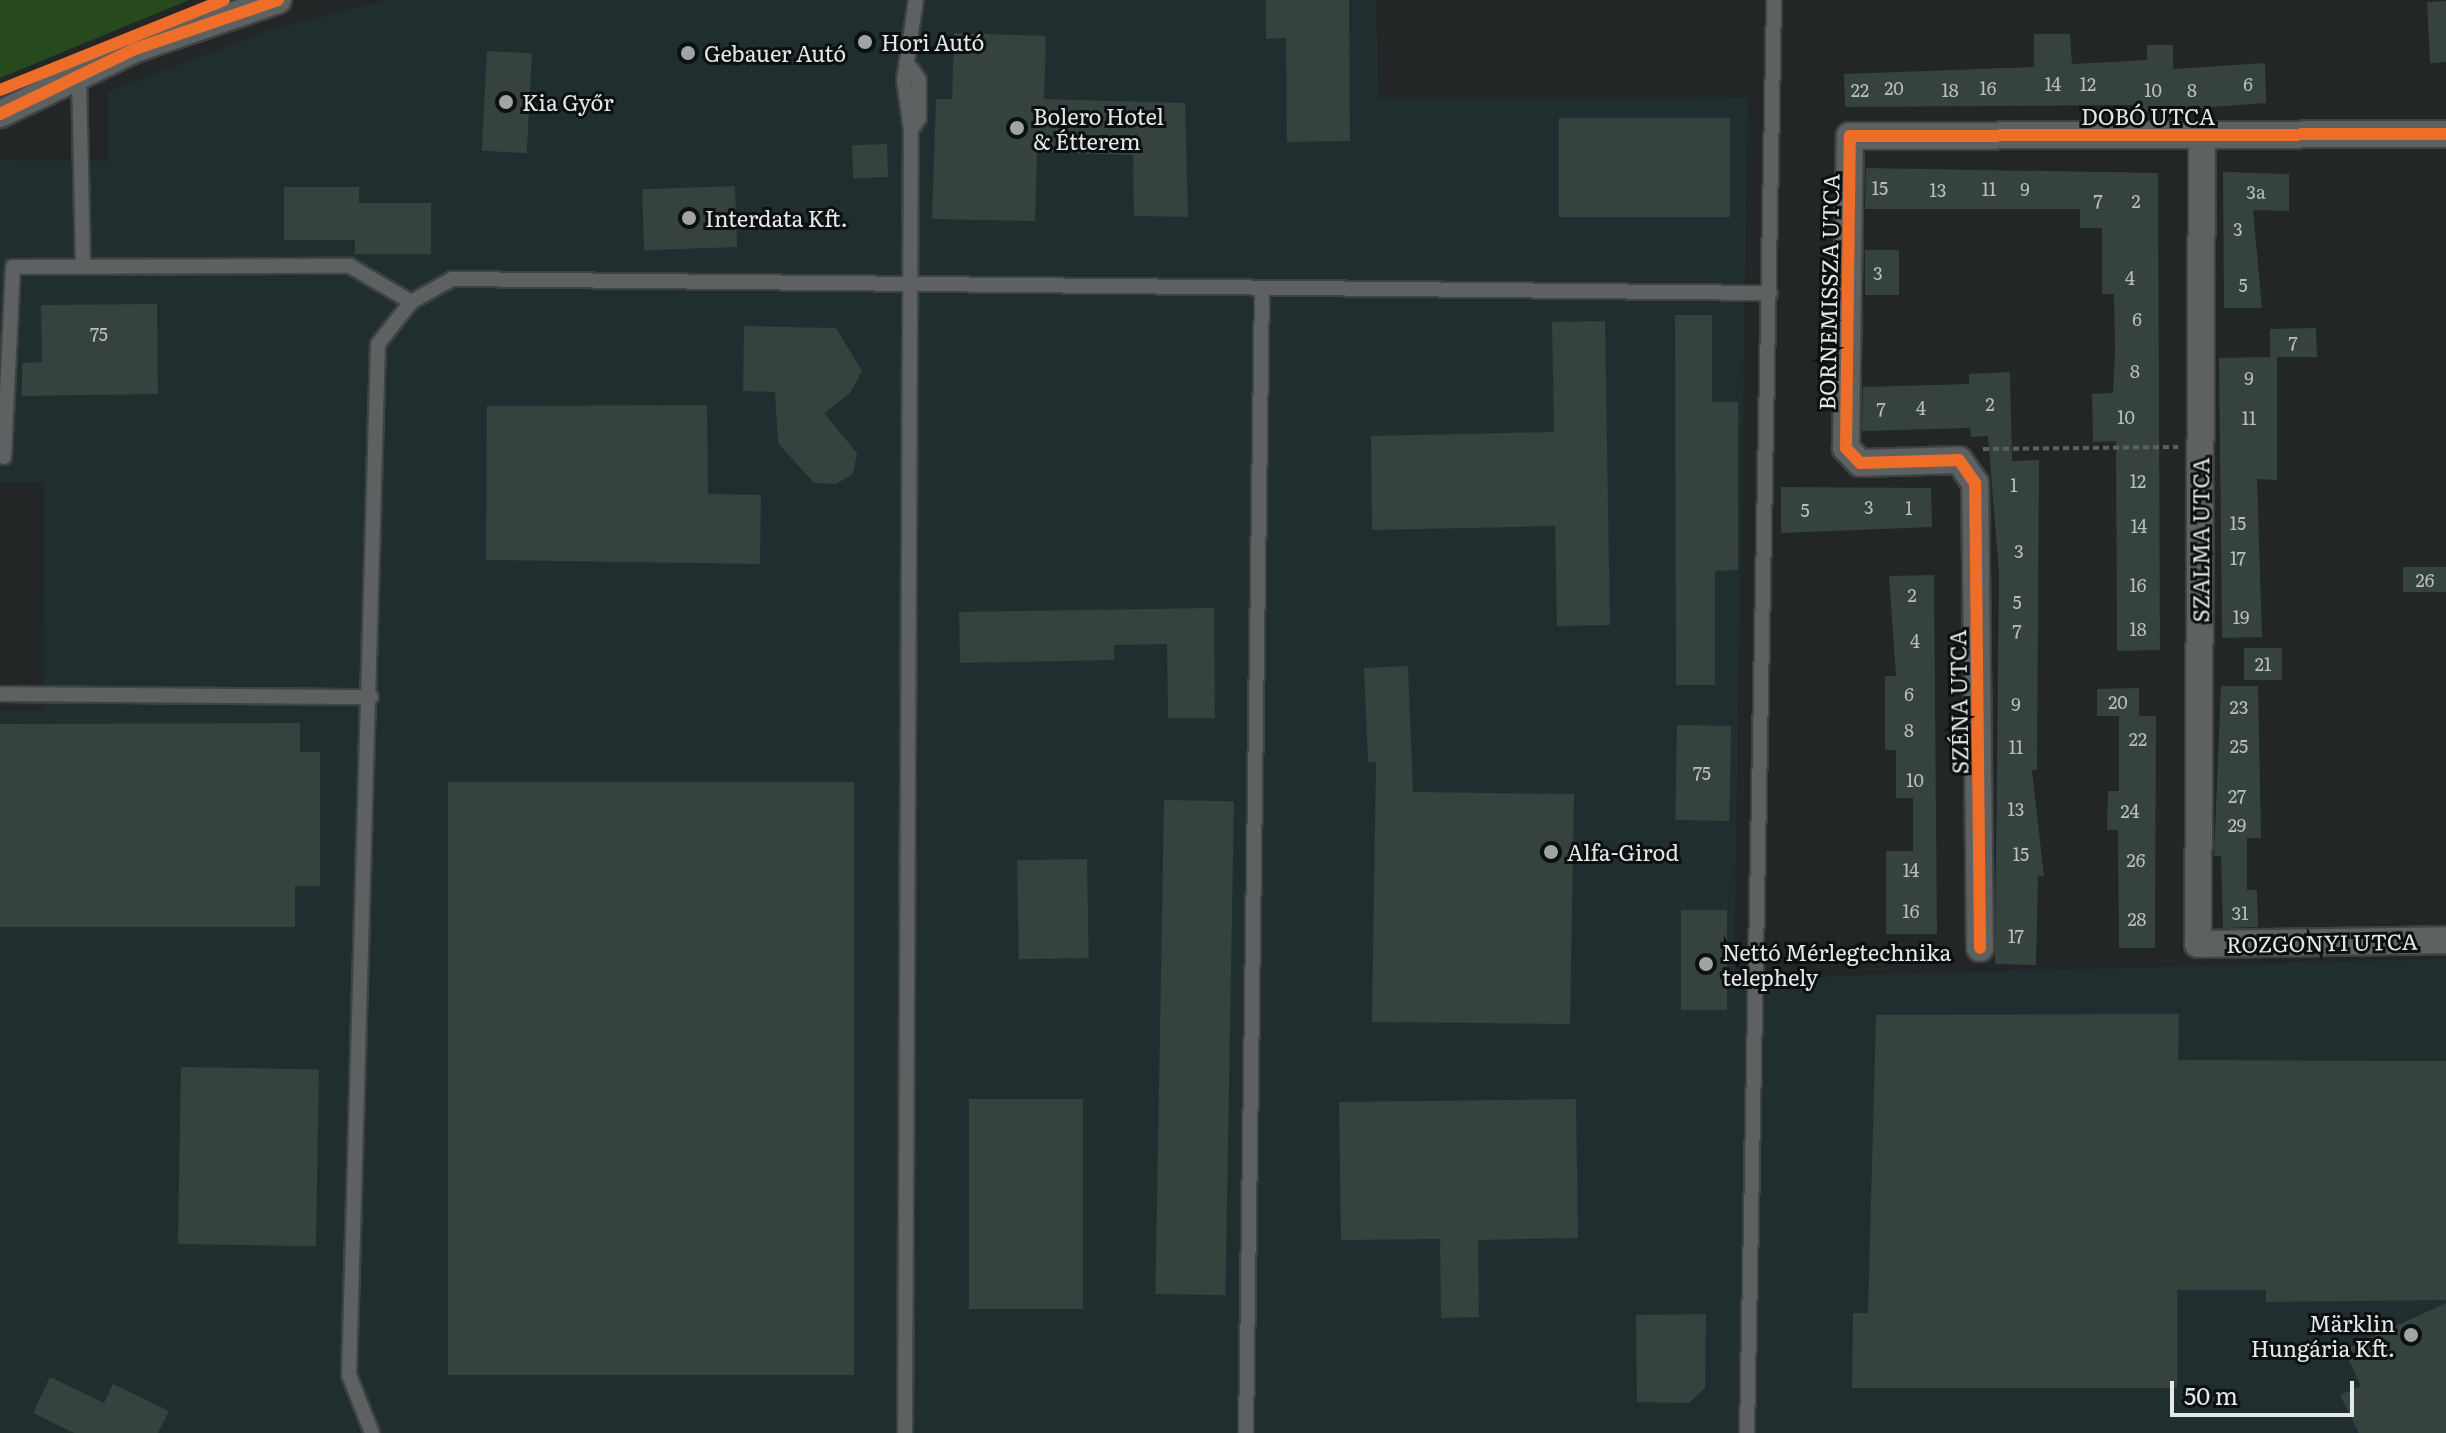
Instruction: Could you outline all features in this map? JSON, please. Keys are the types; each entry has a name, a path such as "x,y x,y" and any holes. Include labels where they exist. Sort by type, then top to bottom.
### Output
{"street":[{"path":"0,114 79,75 278,0"},
{"name":"DOBÓ UTCA","path":"1850,136 2446,134"},
{"name":"BORNEMISSZA UTCA","path":"1850,136 1846,448 1860,463 1959,460"},
{"name":"SZALMA UTCA","path":"2198,944 2202,136"},
{"name":"SZÉNA UTCA","path":"1959,460 1975,483 1980,948"},
{"name":"ROZGONYI UTCA","path":"2198,944 2446,940"}],"lane":[{"path":"905,1433 906,281 911,130 904,80 911,68 916,0"},
{"path":"1747,1433 1774,0"},
{"path":"79,75 83,267"},
{"path":"4,457 13,267 350,266 411,302"},
{"path":"372,1433 349,1375 371,697 378,344 411,302 452,279 906,281 1262,290 1770,293"},
{"path":"1246,1433 1262,290"},
{"path":"0,694 371,697"}],"path":[{"path":"1959,460 1984,448 2200,447"}],"shaded area":[{"path":"387,0 1376,0 1379,99 1748,98 1734,979 2446,959 2446,1433 0,1433 0,711 43,711 44,482 0,482 0,160 108,161 108,92 270,30"}],"green space":[{"path":"0,0 189,0 0,78"}],"building":[{"path":"1266,0 1349,0 1350,141 1287,142 1286,38 1266,39"},
{"path":"2446,1 2446,62 2430,63 2427,2"},
{"name":"Bolero Hotel & Étterem","path":"954,33 1046,36 1044,99 1185,103 1188,217 1134,216 1133,155 1037,152 1035,221 932,219 936,99 952,99"},
{"path":"2034,34 2070,34 2072,64 2147,60 2147,45 2173,45 2173,69 2265,63 2266,103 2132,113 2132,105 1845,107 1844,74 2034,67"},
{"name":"Kia Győr","path":"487,51 532,53 527,153 482,151"},
{"path":"1559,118 1730,118 1730,217 1559,217"},
{"path":"887,144 888,177 853,178 852,145"},
{"path":"1866,168 2158,173 2160,650 2117,651 2116,441 2093,442 2092,394 2113,393 2115,350 2114,294 2102,294 2102,228 2080,228 2080,209 1865,209"},
{"path":"2223,172 2289,174 2289,211 2253,210 2262,308 2224,308"},
{"name":"Interdata Kft.","path":"735,186 737,247 644,250 642,189"},
{"path":"284,187 359,187 359,203 431,203 431,254 355,254 355,240 284,240"},
{"path":"1865,250 1899,250 1899,295 1865,295"},
{"path":"157,304 158,394 22,396 22,363 42,362 41,305"},
{"path":"1675,315 1712,315 1712,402 1738,402 1738,570 1715,571 1715,685 1676,685"},
{"path":"1605,321 1610,625 1557,626 1555,526 1372,530 1371,436 1554,432 1552,322"},
{"path":"744,326 836,328 862,371 850,393 824,413 857,453 853,474 836,484 814,483 778,443 775,392 743,391"},
{"path":"2316,328 2317,357 2277,357 2277,480 2257,479 2262,637 2222,638 2219,358 2270,357 2270,329"},
{"path":"2010,372 2012,461 2039,460 2037,770 2032,770 2044,876 2038,876 2036,965 1995,964 1999,573 1988,436 1971,437 1970,428 1862,431 1863,387 1969,384 1969,374"},
{"path":"707,405 708,494 761,495 760,564 486,560 487,406"},
{"path":"1781,487 1931,488 1932,527 1781,533"},
{"path":"2403,567 2446,567 2446,592 2403,592"},
{"path":"1934,575 1937,934 1886,934 1886,851 1913,851 1913,798 1896,798 1896,750 1885,750 1885,676 1896,676 1889,576"},
{"path":"1214,608 1215,718 1168,718 1167,644 1114,645 1114,660 960,663 959,612"},
{"path":"2244,648 2282,648 2282,680 2244,680"},
{"path":"1408,666 1413,792 1574,794 1570,1024 1372,1022 1376,762 1368,762 1364,668"},
{"path":"2221,686 2258,686 2261,838 2247,838 2247,890 2257,890 2258,927 2223,928 2221,856 2214,856"},
{"path":"2139,688 2139,716 2156,716 2155,948 2119,948 2118,830 2107,830 2108,791 2119,791 2119,716 2097,716 2097,689"},
{"path":"300,723 300,752 320,752 320,886 295,886 295,927 0,927 0,724"},
{"path":"1677,725 1731,726 1729,821 1675,820"},
{"path":"448,782 854,782 854,1375 448,1375"},
{"path":"1164,800 1234,801 1225,1295 1155,1294"},
{"path":"1087,859 1089,958 1019,959 1017,860"},
{"path":"1681,910 1727,910 1727,1010 1681,1010"},
{"path":"2179,1014 2178,1060 2446,1061 2446,1300 2266,1302 2266,1290 2177,1290 2177,1388 1852,1388 1853,1313 1868,1313 1876,1015"},
{"path":"181,1067 319,1069 316,1246 178,1244"},
{"path":"969,1099 1083,1099 1083,1309 969,1309"},
{"path":"1576,1099 1578,1238 1478,1240 1479,1317 1441,1318 1440,1239 1341,1240 1339,1102"},
{"path":"2446,1303 2446,1433 2359,1433 2340,1395 2361,1386 2344,1350"},
{"path":"1706,1314 1705,1388 1689,1403 1637,1402 1636,1315"},
{"path":"50,1377 104,1403 113,1384 169,1411 158,1433 74,1433 33,1413"}],"cycle path":[{"path":"0,90 224,0"},
{"path":"0,114 135,49 278,0"},
{"path":"1980,948 1975,483 1959,460 1860,463 1846,448 1850,136 2446,134"}],"place":[{"name":"Hori Autó","path":"865,42"},
{"name":"Gebauer Autó","path":"688,53"},
{"name":"Kia Győr","path":"506,102"},
{"name":"Bolero Hotel & Étterem","path":"1017,128"},
{"name":"Interdata Kft.","path":"689,218"},
{"name":"Alfa-Girod","path":"1551,852"},
{"name":"Nettó Mérlegtechnika telephely","path":"1706,964"},
{"name":"Märklin Hungária Kft.","path":"2411,1335"}]}
